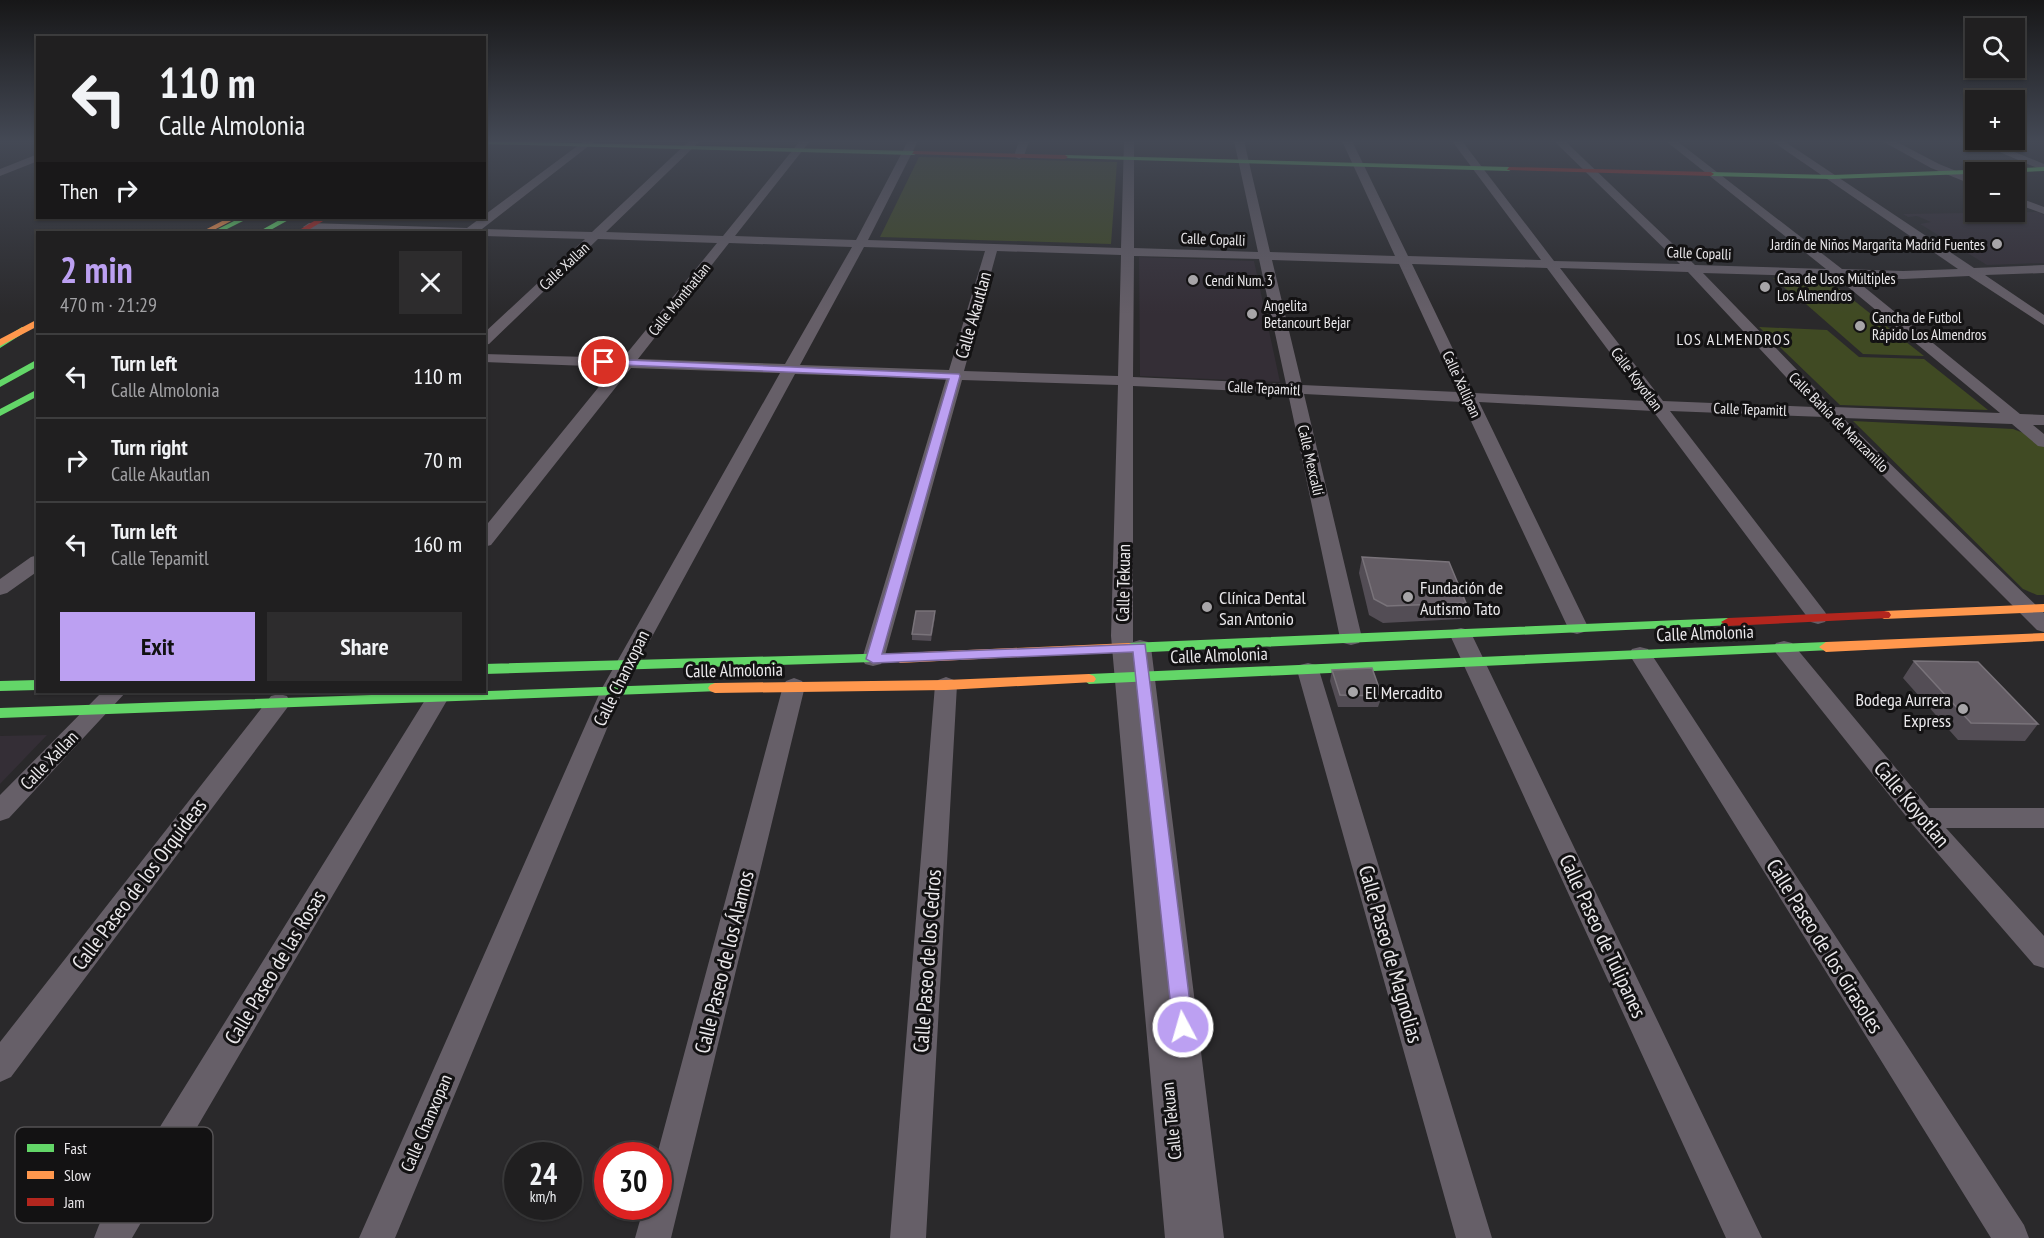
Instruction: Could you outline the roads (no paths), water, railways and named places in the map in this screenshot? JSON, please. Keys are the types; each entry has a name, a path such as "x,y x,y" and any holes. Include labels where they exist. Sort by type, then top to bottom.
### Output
{"main road":[{"path":"207,231 230,219"},
{"path":"218,231 243,219"},
{"path":"236,231 259,219"},
{"path":"264,231 286,219"},
{"path":"306,226 322,219"},
{"path":"0,344 31,326"},
{"path":"0,384 36,364"},
{"path":"0,399 36,380"},
{"path":"0,413 36,393"},
{"name":"Calle Almolonia","path":"0,713 612,690 946,685 1351,638 2036,609"},
{"name":"Calle Almolonia","path":"486,669 873,659 1134,662 1308,670 2044,636"},
{"path":"0,686 36,685"}],"street":[{"path":"471,231 514,199"},
{"name":"Calle Xallan","path":"486,339 633,199"},
{"name":"Calle Monthatlan","path":"486,539 759,199"},
{"name":"Calle Chanxopan","path":"377,1238 612,690 883,199"},
{"name":"Calle Tekuan","path":"1129,199 1122,636 1134,662 1206,1238"},
{"name":"Calle Mexcalli","path":"1252,199 1351,638"},
{"name":"Calle Xallipan","path":"1374,199 1577,627"},
{"name":"Calle Koyotlan","path":"1501,199 1818,617"},
{"name":"Calle Bahía de Manzanillo","path":"1618,199 1693,270 1827,411 2036,609 2044,625"},
{"path":"1745,199 1839,273 2044,442"},
{"path":"1864,199 2044,321"},
{"path":"2025,203 2044,211"},
{"name":"Calle Copalli","path":"306,226 471,231"},
{"name":"Calle Copalli","path":"486,231 1693,270 1974,273 2044,269"},
{"name":"Calle Akautlan","path":"873,659 992,248"},
{"name":"Calle Tepamitl","path":"486,358 1126,381 1658,406 2044,420"},
{"path":"0,589 36,562"},
{"name":"Calle Paseo de Tulipanes","path":"1461,635 1744,1238"},
{"name":"Calle Koyotlan","path":"1784,648 1922,818 2044,956"},
{"name":"Calle Paseo de los Girasoles","path":"1640,654 2011,1238"},
{"name":"Calle Tekuan","path":"1134,662 1183,1238"},
{"name":"Calle Paseo de Magnolias","path":"1308,670 1474,1238"},
{"name":"Calle Paseo de los Cedros","path":"908,1238 946,685"},
{"name":"Calle Paseo de los Álamos","path":"653,1238 795,686"},
{"name":"Calle Xallan","path":"0,811 114,693"},
{"name":"Calle Paseo de las Rosas","path":"179,1127 438,697"},
{"name":"Calle Paseo de los Orquideas","path":"0,1067 279,702"},
{"path":"1922,818 2044,818"},
{"name":"Calle Paseo de las Rosas","path":"112,1238 121,1223"}],"place":[{"name":"Jardín de Niños Margarita Madrid Fuentes","path":"1997,244"},
{"name":"Cendi Num. 3","path":"1193,280"},
{"name":"Casa de Usos Múltiples Los Almendros","path":"1765,287"},
{"name":"Angelita Betancourt Bejar","path":"1252,314"},
{"name":"Cancha de Futbol Rápido Los Almendros","path":"1860,326"},
{"name":"Fundación de Autismo Tato","path":"1408,597"},
{"name":"Clínica Dental San Antonio","path":"1207,607"},
{"name":"El Mercadito","path":"1353,692"},
{"name":"Bodega Aurrera Express","path":"1963,709"}],"district":[{"name":"LOS ALMENDROS","path":"1734,339"}]}
